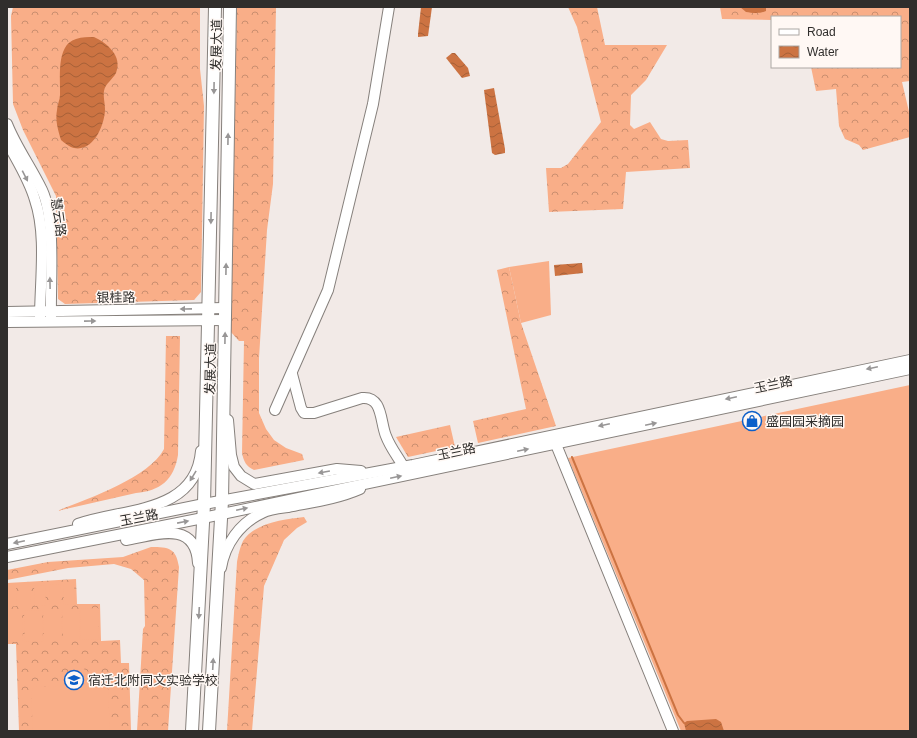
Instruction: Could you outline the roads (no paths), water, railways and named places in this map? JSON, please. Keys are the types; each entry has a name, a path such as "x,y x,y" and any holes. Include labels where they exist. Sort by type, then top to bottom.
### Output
{"main road":[{"name":"发展大道","path":"192,731 204,518 215,7"},
{"name":"发展大道","path":"208,731 222,501 230,7"}],"street":[{"path":"275,410 328,290 335,267 373,104 388,7"},
{"name":"慧云路","path":"7,124 42,190 47,206 50,222 51,317"},
{"name":"慧云路","path":"7,142 31,190 38,213 41,231 40,317"},
{"name":"银桂路","path":"7,312 40,317 225,314"},
{"name":"银桂路","path":"7,322 40,317"},
{"name":"玉兰路","path":"7,544 204,504 377,476 403,466 554,440 910,360"},
{"path":"224,368 231,455 234,467 241,476 248,481 254,484 337,469 377,476"},
{"path":"47,536 93,519 159,505 171,499 186,486 194,475 200,461 207,369"},
{"name":"玉兰路","path":"7,557 204,518 377,476 910,369"},
{"path":"292,374 301,408 304,412 314,413 362,398 373,400 379,407 386,436 403,466"},
{"path":"554,440 673,731"},
{"path":"216,599 222,564 227,549 245,523 263,512 343,496 377,476"},
{"path":"50,548 101,544 168,533 186,535 195,547 198,558 199,595"}],"water":[{"path":"421,7 432,7 428,36 418,37 418,34"},
{"path":"740,7 766,7 766,11 759,13 746,12"},
{"path":"94,37 109,47 116,56 118,67 116,73 107,84 104,91 105,107 103,122 97,136 87,146 74,148 61,140 58,129 56,114 60,97 60,64 65,48 69,43 78,38"},
{"path":"452,53 455,53 468,68 470,76 462,78 446,58"},
{"path":"494,88 505,149 505,153 495,155 492,153 484,90"},
{"path":"582,263 583,273 555,276 554,265"},
{"path":"716,719 721,722 724,731 686,731 684,723 687,721"}],"waterway":[{"path":"572,457 678,715 684,723"}],"place":[{"name":"盛园园采摘园","path":"752,421"},
{"name":"宿迁北附同文实验学校","path":"74,680"}]}
